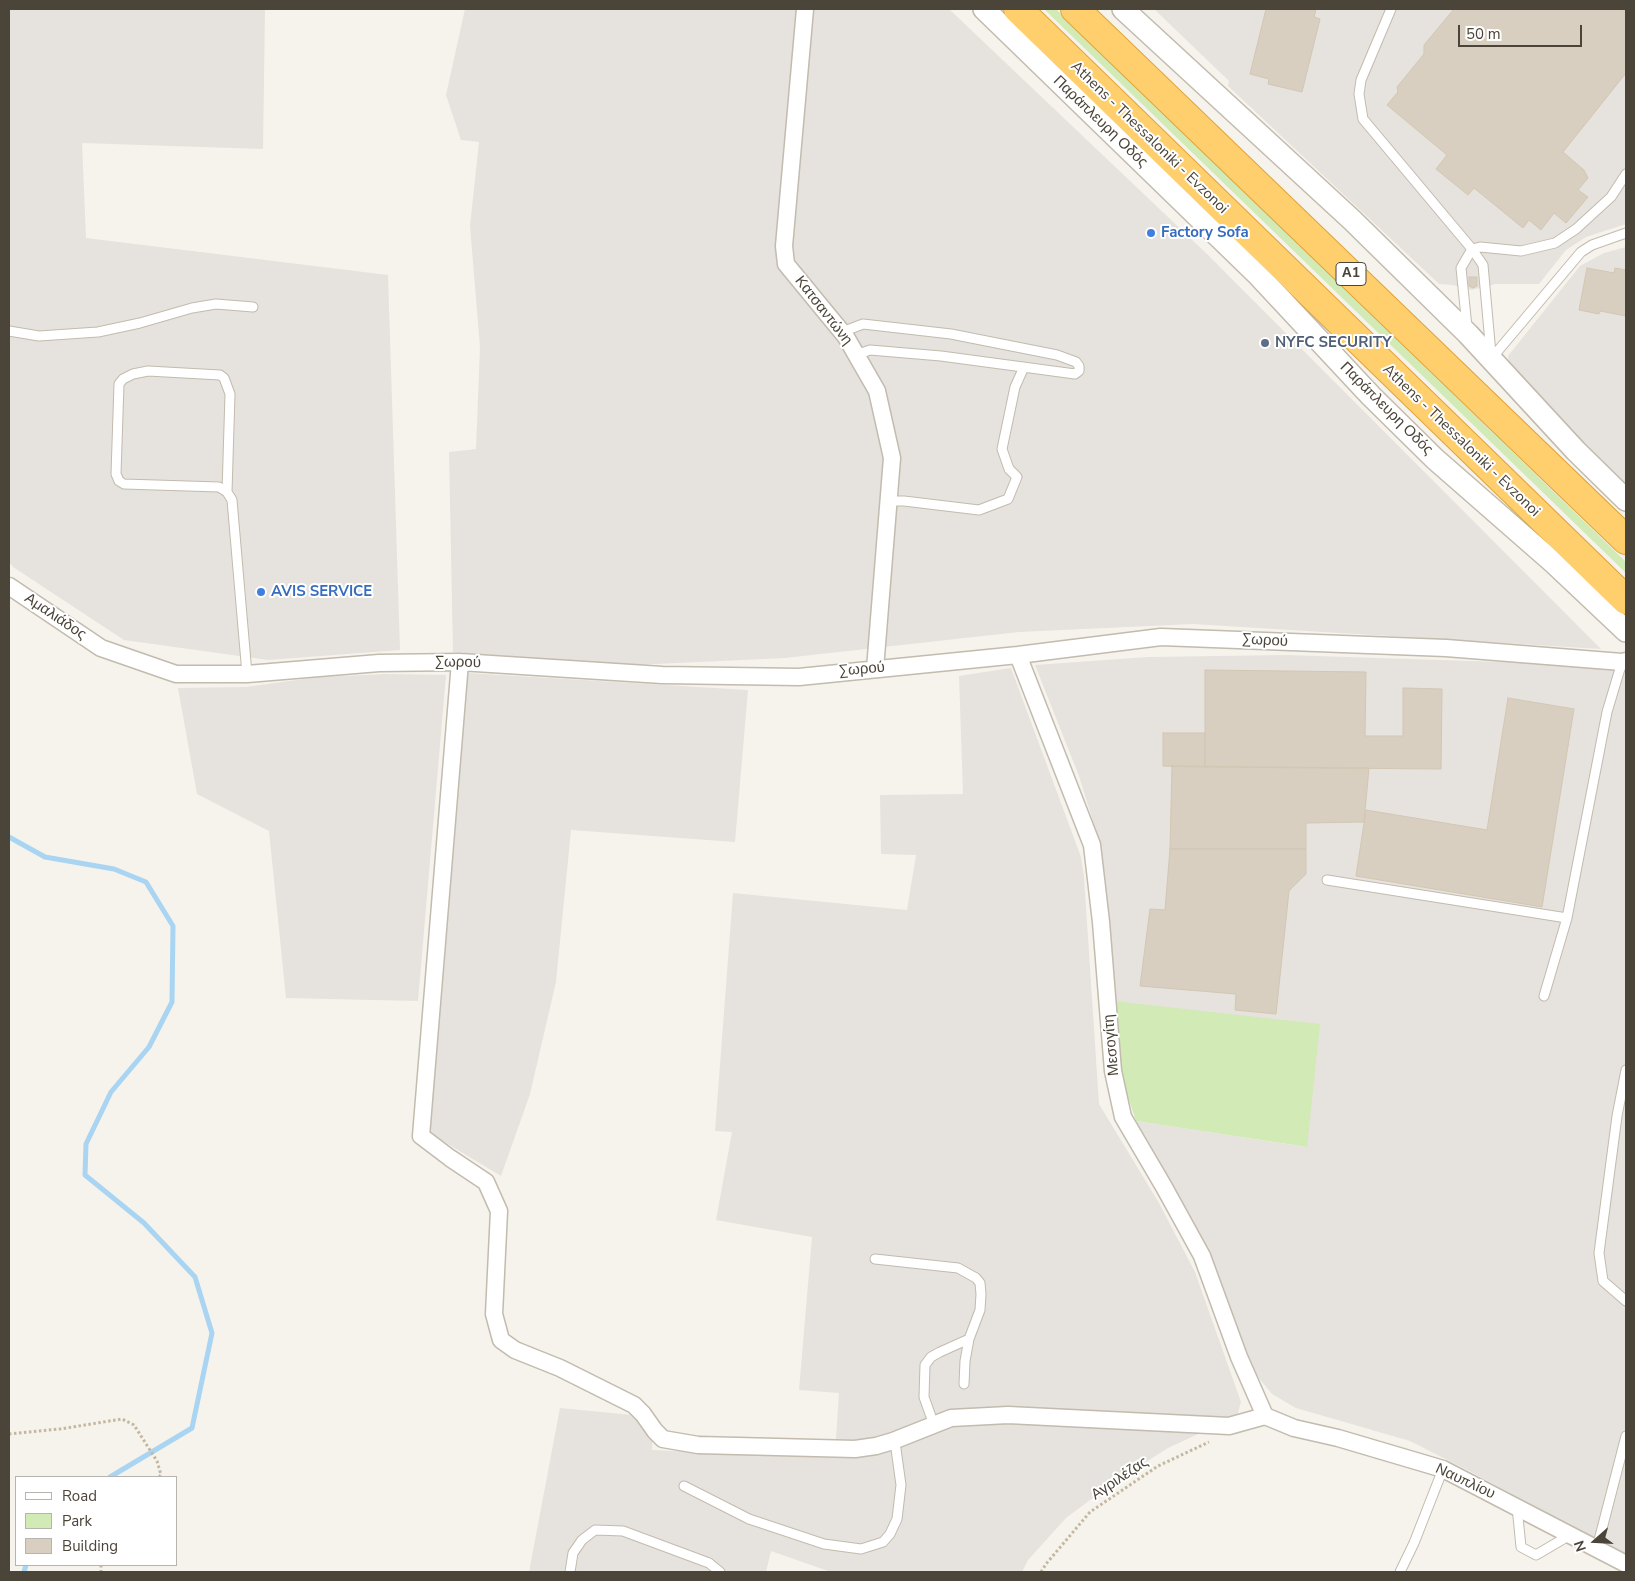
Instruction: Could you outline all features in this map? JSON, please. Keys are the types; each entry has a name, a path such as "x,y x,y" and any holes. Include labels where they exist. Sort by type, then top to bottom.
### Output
{"highway":[{"name":"Athens - Thessaloniki - Evzonoi","path":"1018,9 1626,600"},
{"name":"Α1","path":"1076,9 1626,540"}],"street":[{"name":"Κατσαντώνη","path":"805,9 784,246 786,264 842,332 877,391 892,458 887,501 875,668"},
{"name":"Παράπλευρη Οδός","path":"984,9 1259,276 1371,396 1474,494 1547,557 1626,631"},
{"path":"1123,9 1316,185 1468,334 1576,451 1626,500"},
{"name":"Αμαλιάδος","path":"9,586 101,648"},
{"name":"Σωρού","path":"101,648 176,674 247,674 379,663 460,662 662,675 799,677 1161,637 1446,648 1624,661"},
{"name":"Μεσογίτη","path":"1018,654 1092,845 1101,922 1113,1071 1123,1117 1202,1256 1239,1357 1265,1416"},
{"path":"460,662 422,1136 450,1158 486,1182 499,1212 494,1314 501,1340 515,1350 560,1368 634,1406 663,1439 698,1445 855,1448 876,1446 951,1418 1008,1415 1229,1426 1265,1416"},
{"name":"Ναυπλίου","path":"1265,1416 1294,1428 1338,1438 1442,1469 1626,1564"}],"lane":[{"path":"1391,9 1361,80 1359,94 1363,119 1472,249 1482,265 1491,359"},
{"path":"1468,334 1461,268 1472,249 1480,247 1522,251 1555,242 1576,229 1611,197 1626,174"},
{"path":"1491,359 1581,252 1592,245 1626,233"},
{"path":"9,331 39,336 98,332 140,323 192,308 216,304 253,307"},
{"path":"842,332 862,324 951,334 1057,355 1076,362 1079,366 1079,371 1075,374 942,356 870,350 856,355"},
{"path":"887,501 904,501 979,510 1008,499 1017,477 1009,469 1002,449 1015,387 1024,366"},
{"path":"227,492 230,394 224,378 220,375 148,371 133,374 123,379 119,384 116,474 119,481 124,484 219,488 227,492 232,500 247,674"},
{"path":"1544,996 1567,918 1607,712 1624,661"},
{"path":"1327,880 1567,918"},
{"path":"1626,1070 1599,1253 1603,1280 1626,1302"},
{"path":"875,1259 958,1268 976,1278 980,1283 980,1310 969,1339 965,1361 964,1384"},
{"path":"934,1425 924,1397 925,1366 931,1357 969,1339"},
{"path":"1597,1548 1626,1436"},
{"path":"684,1486 749,1519 824,1544 861,1549 883,1542 890,1534 897,1519 901,1485 896,1449 893,1441"},
{"path":"1400,1572 1414,1544 1442,1469"},
{"path":"1517,1507 1520,1547 1536,1555 1571,1535"},
{"path":"570,1572 573,1553 582,1540 595,1530 624,1531 720,1572"}],"path":[{"path":"9,1434 60,1429 122,1419 134,1425 157,1462 160,1476"},
{"name":"Αγριλέζας","path":"1041,1572 1090,1512 1158,1466 1217,1438 1229,1426"}],"shaded area":[{"path":"9,9 265,9 263,149 82,143 86,238 388,275 400,650 268,660 124,640 13,567 9,562"},
{"path":"465,9 949,9 1208,255 1601,649 1193,624 1019,632 785,658 635,665 453,652 449,452 476,449 480,347 470,226 479,142 461,140 446,95"},
{"path":"1154,9 1626,9 1626,224 1586,237 1566,250 1539,284 1495,284 1472,290 1453,285 1439,284 1228,86 1229,81"},
{"path":"1626,247 1626,489 1509,365 1508,356 1580,266 1604,253"},
{"path":"1286,655 1626,666 1626,1556 1410,1441 1296,1408 1272,1394 1253,1371 1213,1262 1136,1121 1306,1147 1113,1001 1106,905 1096,831 1079,776 1035,665 1148,657"},
{"path":"1011,668 1081,857 1084,877 1099,1104 1159,1203 1195,1272 1241,1402 1237,1416 1168,1448 1114,1482 1066,1518 1028,1560 1022,1572 831,1572 771,1551 766,1572 529,1572 560,1408 653,1417 652,1450 721,1453 835,1453 839,1393 799,1390 812,1237 716,1220 732,1132 715,1131 733,893 907,910 916,855 881,854 880,795 963,794 959,676"},
{"path":"467,673 748,690 735,842 571,830 556,982 530,1094 501,1176 428,1132"},
{"path":"387,674 446,675 418,1001 286,998 269,831 197,794 178,688 246,687 318,677"}],"green space":[{"path":"1044,9 1056,9 1626,562 1626,573"},
{"path":"1113,1001 1320,1024 1307,1147 1136,1121 1122,1079"}],"building":[{"path":"1266,9 1316,9 1314,17 1320,19 1302,92 1268,84 1269,79 1250,74"},
{"path":"1454,9 1626,9 1626,73 1563,152 1584,170 1588,178 1578,190 1588,197 1566,223 1554,213 1541,230 1529,220 1523,228 1474,188 1468,195 1436,169 1447,155 1387,105 1398,92 1397,87 1424,54 1424,45"},
{"path":"1587,268 1614,273 1615,268 1626,270 1626,316 1600,311 1599,314 1579,310"},
{"path":"1469,277 1477,277 1477,286 1473,288 1469,286"},
{"path":"1205,670 1366,672 1365,736 1403,736 1403,688 1442,689 1441,769 1205,767"},
{"path":"1508,698 1574,709 1542,907 1356,876 1366,810 1487,830"},
{"path":"1163,733 1205,733 1205,767 1163,766"},
{"path":"1172,766 1369,768 1364,822 1306,823 1306,849 1170,849"},
{"path":"1170,849 1306,849 1306,874 1289,891 1276,1014 1235,1010 1236,994 1140,986 1150,909 1165,910"}],"waterway":[{"path":"9,837 45,857 114,869 146,882 173,926 172,1002 149,1047 111,1092 86,1144 85,1175 144,1223 195,1277 212,1333 192,1428 112,1476"},
{"path":"24,1572 26,1566"}],"place":[{"name":"Factory Sofa","path":"1151,233"},
{"name":"NYFC SECURITY","path":"1265,343"},
{"name":"AVIS SERVICE","path":"261,592"}]}
